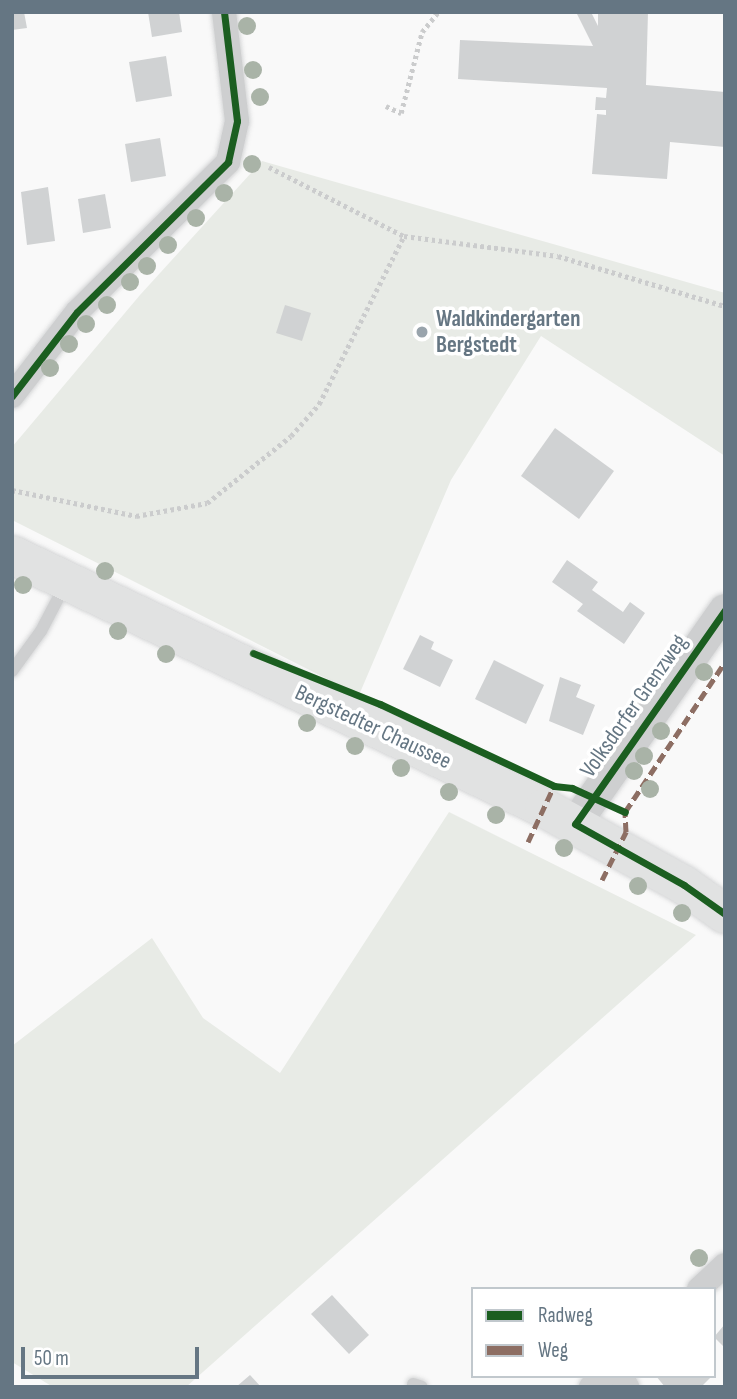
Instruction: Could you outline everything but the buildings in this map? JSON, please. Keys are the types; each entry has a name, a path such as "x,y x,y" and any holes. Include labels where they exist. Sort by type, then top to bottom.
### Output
{"main road":[{"name":"Bergstedter Chaussee","path":"12,555 575,824 684,885 725,914"}],"street":[{"path":"12,396 77,312 228,162 237,121 224,12"},
{"name":"Volksdorfer Grenzweg","path":"575,824 725,611"},
{"path":"701,1287 725,1265"}],"lane":[{"path":"12,671 41,631 67,582"}],"path":[{"path":"386,106 401,113 422,32 438,12"},
{"path":"269,167 404,236 558,256 725,306"},
{"path":"12,490 136,516 207,503 291,436 319,404 404,236"}],"shaded area":[{"path":"262,161 725,293 725,456 541,336 451,480 359,695 12,520 12,447 140,295"},
{"path":"449,812 696,935 186,1387 53,1387 12,1362 12,1046 152,938 203,1018 280,1073"}],"marked path":[{"path":"602,880 626,832 625,812 725,662"},
{"path":"528,842 554,786"}],"cycle path":[{"path":"12,396 77,312 228,162 237,121 224,12"},
{"path":"725,610 575,824 684,885 725,914"},
{"path":"253,653 380,704 554,786 572,788 625,812"}],"place":[{"name":"Waldkindergarten Bergstedt","path":"422,332"}]}
